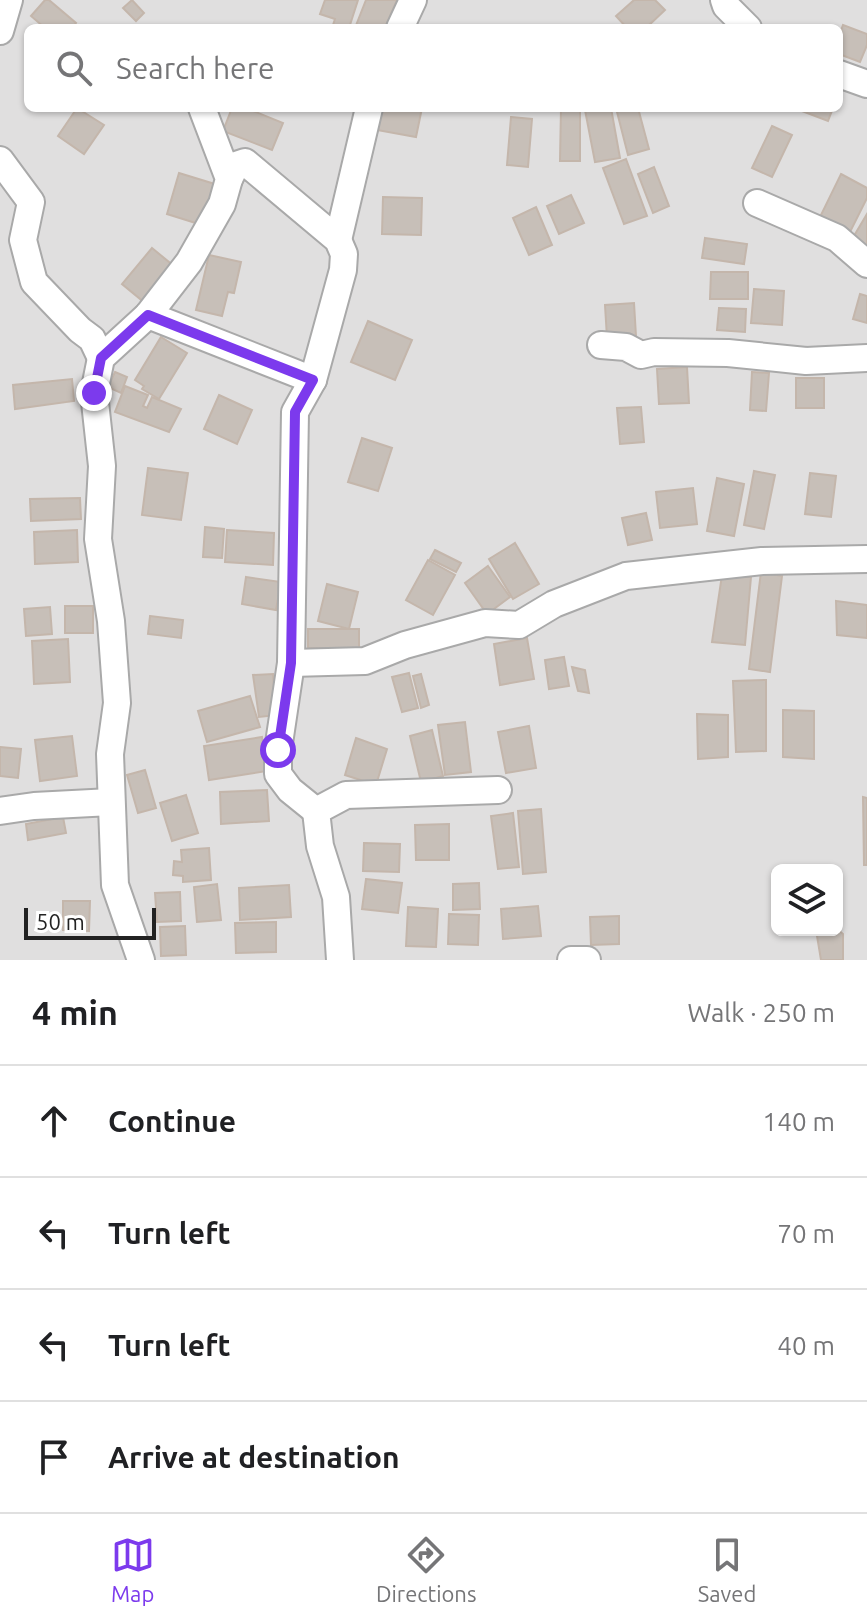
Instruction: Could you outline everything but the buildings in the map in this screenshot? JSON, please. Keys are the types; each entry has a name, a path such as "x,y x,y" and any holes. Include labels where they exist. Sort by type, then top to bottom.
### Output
{"street":[{"path":"0,31 9,0"},
{"path":"402,24 413,0"},
{"path":"724,0 744,24"},
{"path":"843,75 867,84"},
{"path":"204,112 229,179"},
{"path":"338,240 368,112"},
{"path":"0,160 31,202 23,240 34,282 92,339 101,358"},
{"path":"141,960 115,885 110,754 117,703 111,621 98,539 102,466 94,393 101,358 148,315 189,262 222,204 236,165 245,162 338,240 344,254 343,270 313,380 295,412 291,663 278,750 278,774 290,790 316,811 320,846 336,897 340,960"},
{"path":"757,203 837,238 867,264"},
{"path":"148,315 313,380"},
{"path":"601,345 626,347 641,355 654,352 728,353 806,361 867,358"},
{"path":"291,663 365,661 405,645 485,623 519,625 554,604 626,576 762,561 867,559"},
{"path":"316,811 346,795 498,790"},
{"path":"0,811 111,802"},
{"path":"571,960 587,960"}],"shaded area":[{"path":"0,0 867,0 867,960 0,960"}],"route":[{"path":"94,393 101,358 148,315 313,380 295,412 291,663 278,750"}]}
